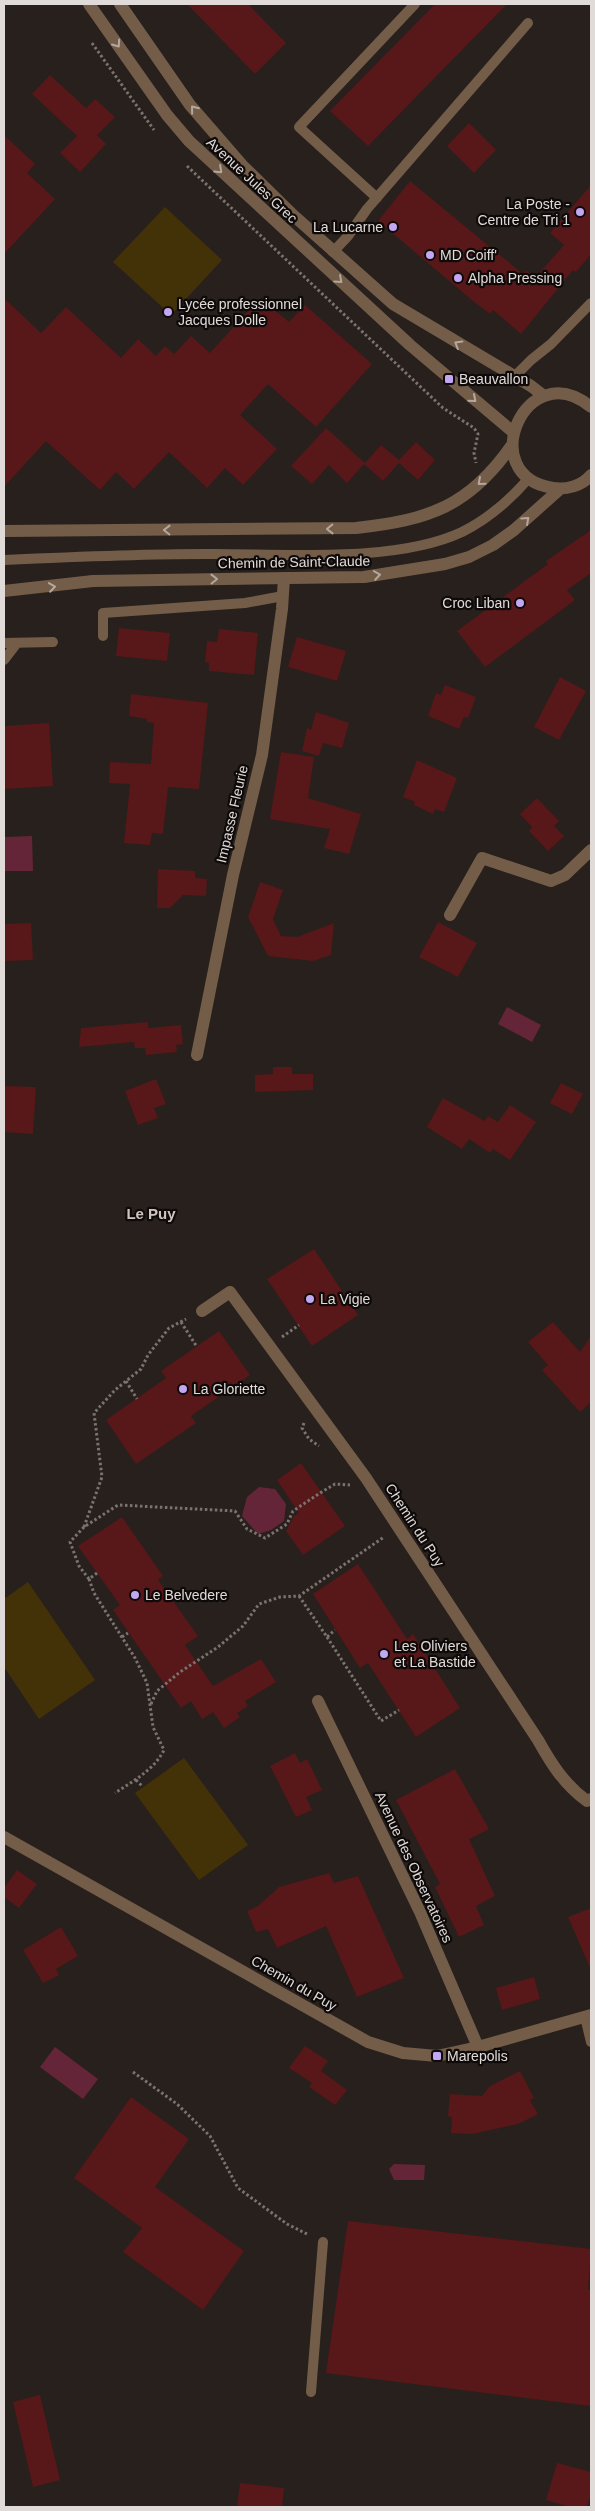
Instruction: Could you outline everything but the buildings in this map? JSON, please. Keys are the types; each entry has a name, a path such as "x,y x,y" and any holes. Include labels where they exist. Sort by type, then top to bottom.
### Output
{"street":[{"name":"Avenue Jules Grec","path":"89,4 167,115 189,141 512,438"},
{"name":"Avenue Jules Grec","path":"120,4 190,105 215,135 242,166 333,252 393,304 515,376 544,396"},
{"path":"4,531 356,528 395,524 446,508 468,493 492,471 512,438 519,416 530,404 544,396 558,394 583,400 591,407"},
{"path":"512,438 518,463 529,478 544,486 560,489 575,486 591,475"},
{"name":"Chemin de Saint-Claude","path":"4,591 93,581 364,578 445,564 469,557 493,545 514,530 560,489"},
{"name":"Impasse Fleurie","path":"197,1055 233,875 262,755 284,578"},
{"path":"450,915 482,858 551,881 564,875 591,850"},
{"name":"Chemin du Puy","path":"202,1311 230,1292 366,1478 538,1740 555,1770 571,1789 587,1801 591,1800"},
{"name":"Avenue des Observatoires","path":"318,1701 420,1912 478,2047"},
{"name":"Chemin du Puy","path":"4,1837 368,2042 403,2054 437,2056 478,2047 588,2016"}],"lane":[{"path":"377,198 299,127 415,4"},
{"path":"333,252 377,198 528,23"},
{"path":"515,376 530,360 551,344 591,303"},
{"name":"Chemin de Saint-Claude","path":"4,560 194,554 344,554 387,550 425,544 461,532 511,499 529,478"},
{"path":"102,636 103,613 246,603 283,596"},
{"path":"4,643 53,642"},
{"path":"4,660 17,643"},
{"path":"588,2016 591,2042"},
{"path":"311,2392 323,2242"}],"path":[{"path":"84,1527 102,1477 94,1413 141,1369 148,1355 169,1328 202,1311"},
{"path":"181,1322 197,1347"},
{"path":"126,1381 137,1399"},
{"path":"115,1793 136,1780 159,1760 164,1750 153,1728 147,1683 122,1637 94,1593 89,1578 80,1566 70,1542 84,1527 118,1506 235,1511 247,1529 265,1538 287,1524 293,1511 320,1493 335,1484 351,1485"},
{"path":"151,1704 157,1691 162,1686 218,1647 244,1626 259,1604 280,1597 299,1596 384,1537 379,1530"},
{"path":"89,1578 97,1573"},
{"path":"299,1596 381,1721 399,1710"},
{"path":"327,1636 335,1630"},
{"path":"122,1637 128,1632"},
{"path":"136,1780 143,1787"},
{"path":"132,2072 178,2104 210,2136 238,2188 287,2224 323,2242"}],"shaded area":[{"path":"165,207 222,260 171,315 113,262"},
{"path":"32,836 33,871 4,871 4,837"},
{"path":"507,1007 541,1025 532,1042 498,1024"},
{"path":"259,1487 275,1489 286,1504 284,1521 271,1530 258,1534 242,1516 247,1497"},
{"path":"28,1582 95,1680 39,1719 4,1667 4,1599"},
{"path":"184,1758 248,1845 199,1880 135,1793"},
{"path":"55,2047 98,2079 83,2099 40,2067"},
{"path":"394,2164 425,2165 424,2180 394,2180 389,2169"}],"place":[{"name":"La Poste - Centre de Tri 1","path":"580,212"},
{"name":"La Lucarne","path":"393,227"},
{"name":"MD Coiff'","path":"430,255"},
{"name":"Alpha Pressing","path":"458,278"},
{"name":"Lycée professionnel Jacques Dolle","path":"168,312"},
{"name":"Beauvallon","path":"449,379"},
{"name":"Croc Liban","path":"520,603"},
{"name":"La Vigie","path":"310,1299"},
{"name":"La Gloriette","path":"183,1389"},
{"name":"Le Belvedere","path":"135,1595"},
{"name":"Les Oliviers et La Bastide","path":"384,1654"},
{"name":"Marepolis","path":"437,2056"}],"district":[{"name":"Le Puy","path":"151,1213"}]}
